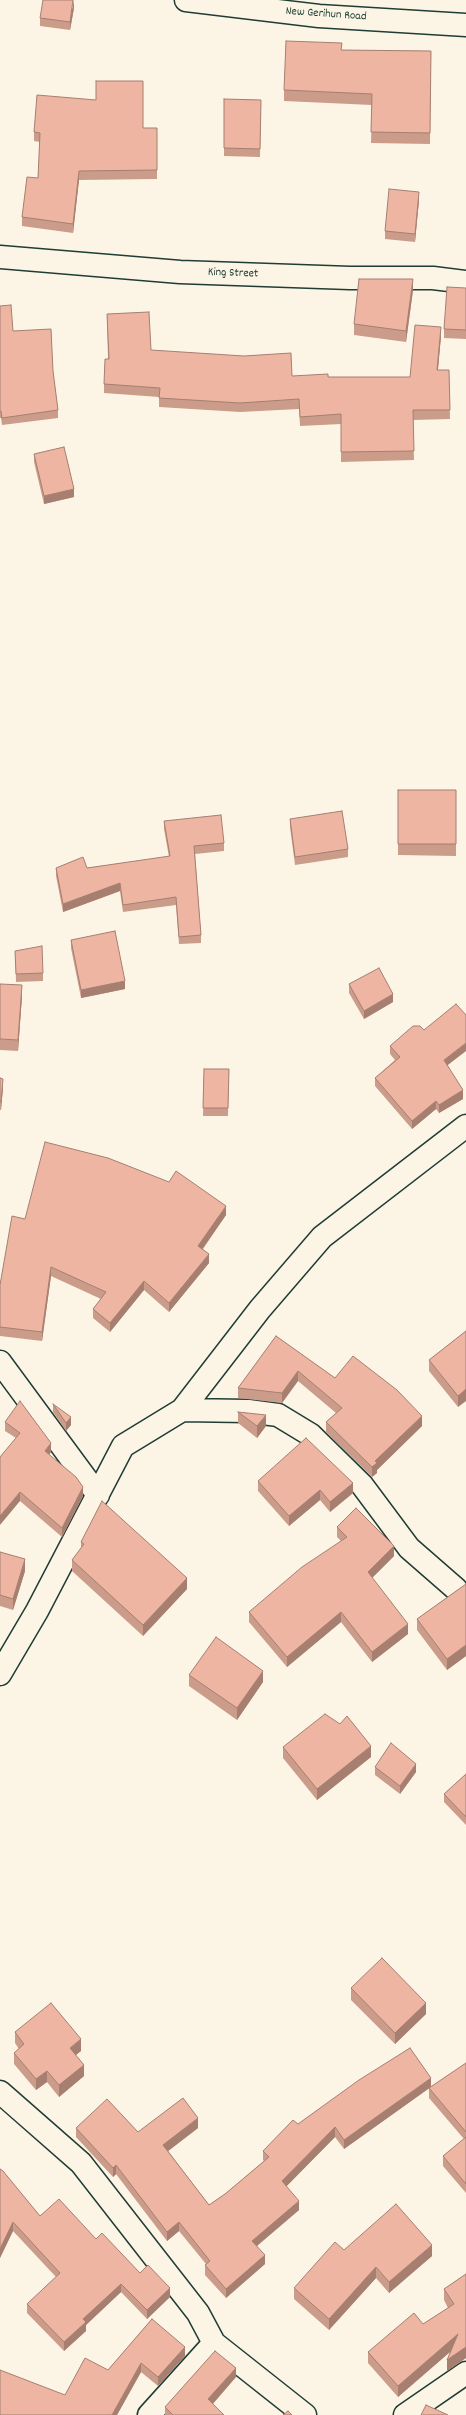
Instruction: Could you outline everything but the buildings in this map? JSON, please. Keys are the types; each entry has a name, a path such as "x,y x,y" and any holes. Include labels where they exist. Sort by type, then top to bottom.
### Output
{"street":[{"name":"New Gerihun Road","path":"186,0 319,16 466,25"},
{"name":"King Street","path":"0,256 180,272 350,278 433,278 466,282"},
{"path":"0,1674 37,1610 123,1446 182,1410 260,1309 322,1237 466,1126"},
{"path":"0,1362 98,1495"},
{"path":"182,1410 248,1411 278,1415 311,1435 362,1485 409,1548 456,1589"},
{"path":"0,2092 81,2163 198,2313 214,2344 305,2415"},
{"path":"149,2415 214,2344"},
{"path":"405,2415 466,2373"}]}
